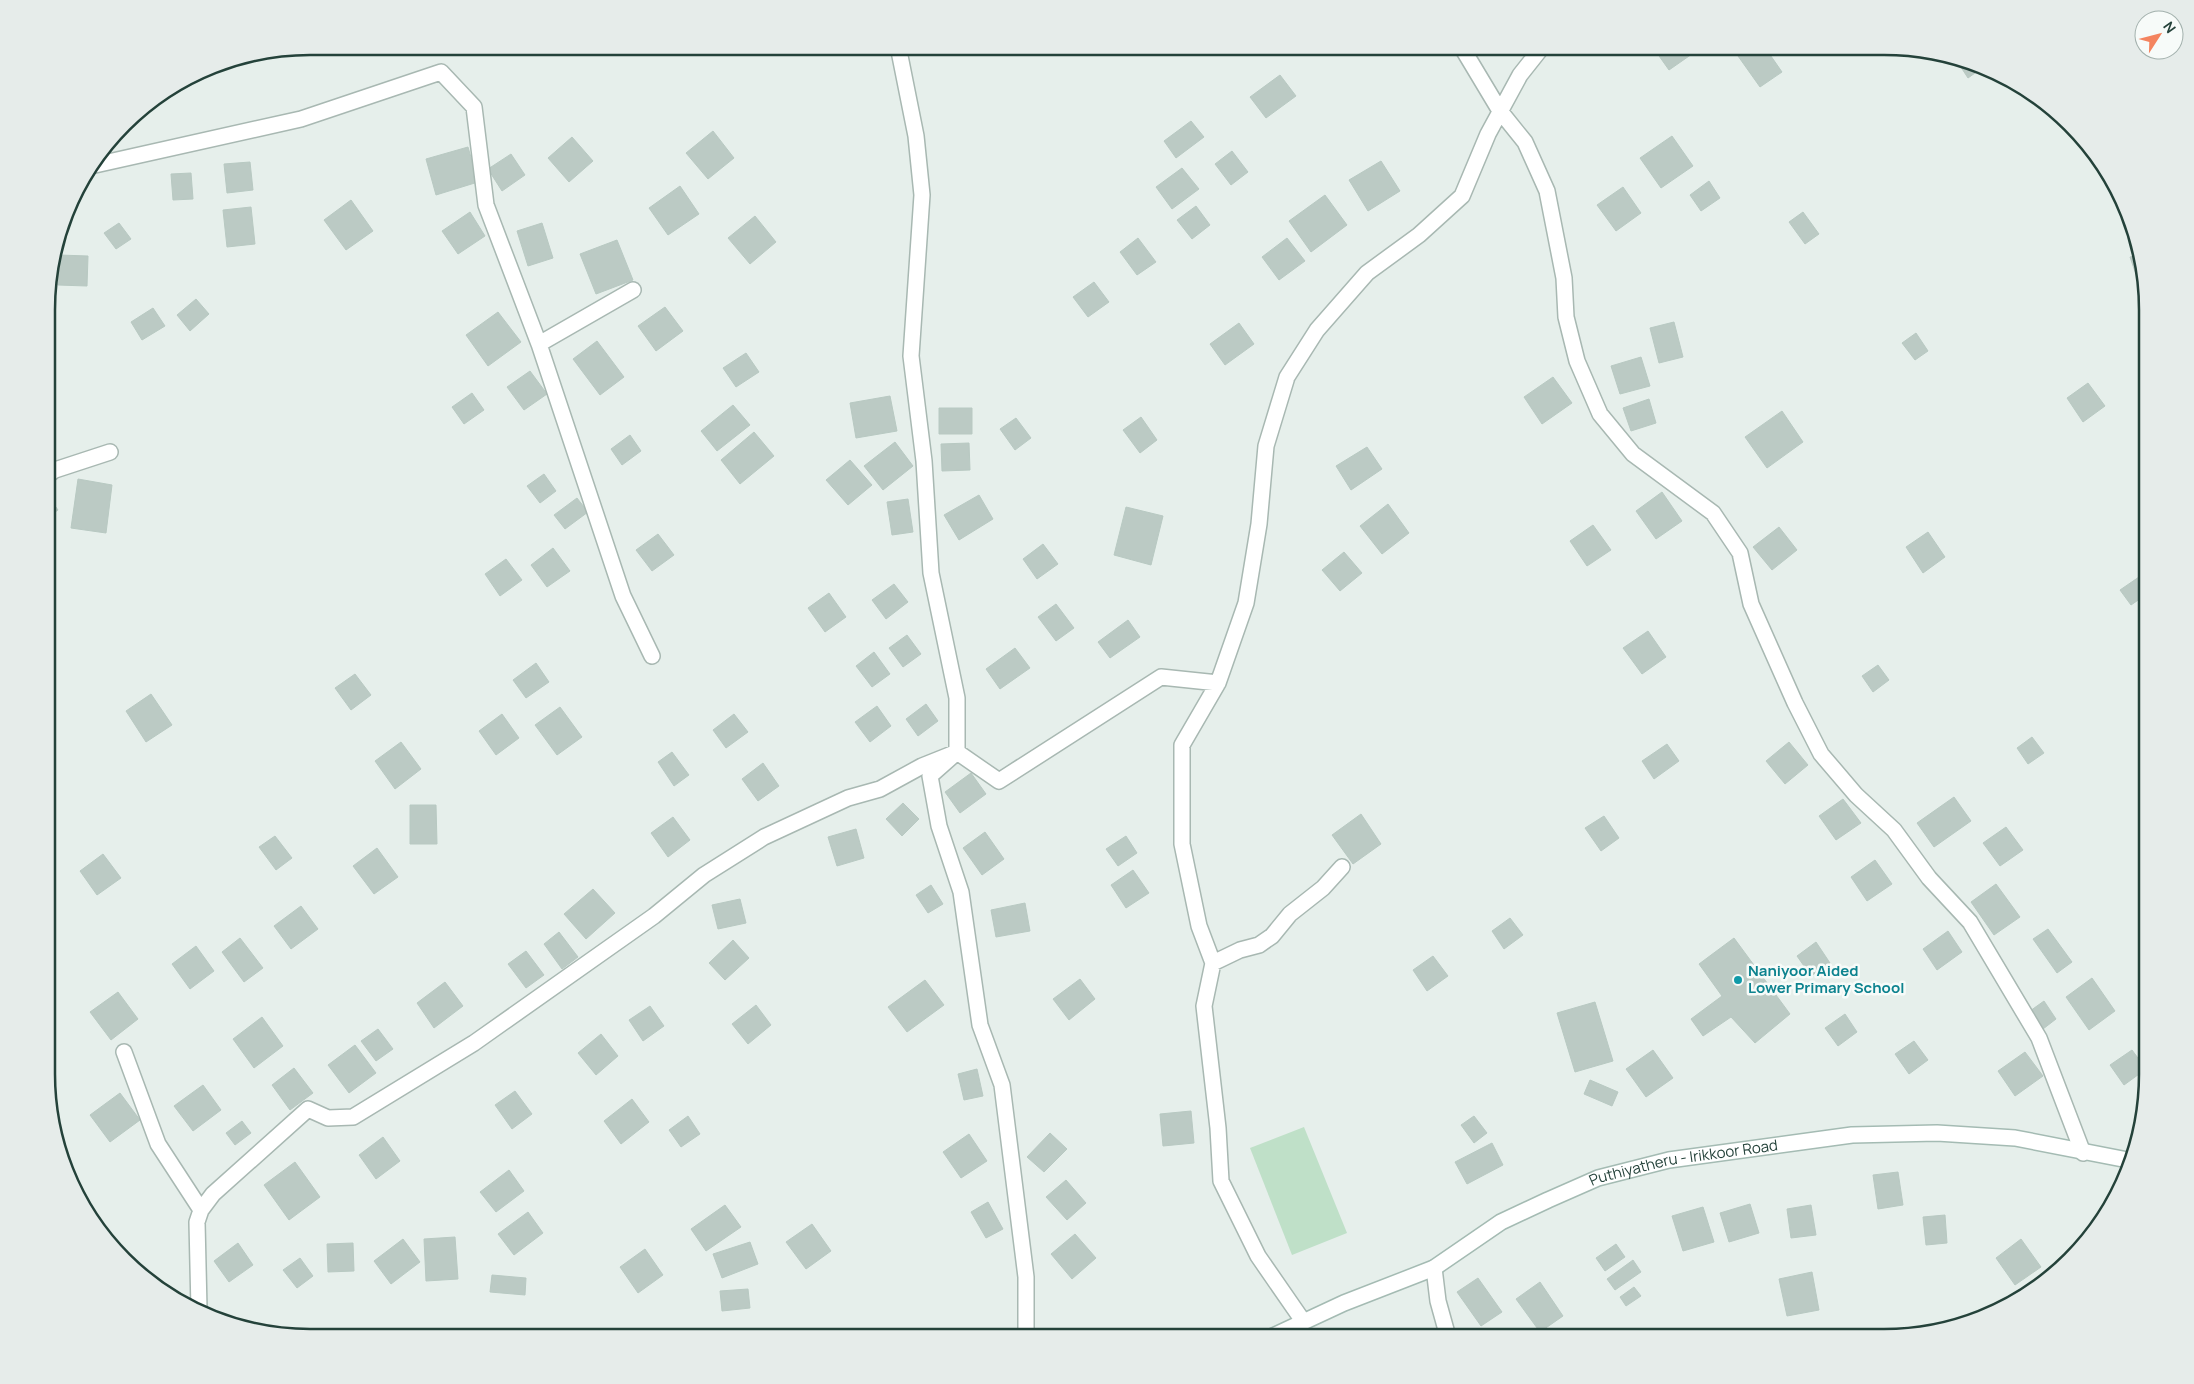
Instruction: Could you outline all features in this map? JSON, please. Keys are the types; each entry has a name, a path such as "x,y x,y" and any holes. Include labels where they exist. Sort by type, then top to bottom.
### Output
{"street":[{"path":"900,55 916,136 922,195 920,248 910,356 924,461 930,573 957,698 958,752"},
{"path":"1466,55 1500,111 1525,142 1547,190 1564,278 1566,317 1577,361 1600,414 1634,454 1713,513 1740,554 1751,604 1821,754 1856,796 1894,830 1929,878 1970,922 2039,1038 2083,1153"},
{"path":"1303,1321 1258,1256 1221,1181 1218,1128 1204,1006 1212,963 1199,926 1182,844 1182,746 1218,683 1246,603 1259,524 1266,446 1288,377 1317,330 1367,273 1419,235 1462,196 1488,134 1500,111 1520,75 1536,55"},
{"path":"101,164 301,119 440,72 474,107 486,205 538,344 623,596 652,656"},
{"path":"538,344 634,290"},
{"path":"55,470 110,452"},
{"path":"958,752 999,781 1161,677 1218,683"},
{"path":"198,1303 197,1222 201,1210 213,1194 308,1109 328,1118 353,1117 474,1043 654,916 704,875 764,838 848,798 880,789 922,766 958,752"},
{"path":"958,752 930,776 939,826 961,892 980,1025 1002,1085 1026,1277 1026,1329"},
{"path":"1212,963 1240,950 1259,946 1272,936 1290,914 1323,888 1342,867"},
{"path":"124,1052 158,1144 201,1210"},
{"name":"Puthiyatheru - Irikkoor Road","path":"1289,1329 1303,1321 1434,1268 1501,1222 1548,1200 1598,1178 1669,1160 1852,1135 1937,1133 2015,1138 2083,1153 2124,1160"},
{"path":"1434,1268 1438,1301 1446,1329"}],"green space":[{"path":"1304,1127 1347,1233 1292,1255 1250,1148"}],"building":[{"path":"1658,55 1691,55 1669,70"},
{"path":"1770,55 1782,72 1760,87 1738,56"},
{"path":"1961,67 1976,72 1968,78"},
{"path":"1280,75 1296,96 1266,118 1250,97"},
{"path":"1191,121 1204,137 1176,158 1164,141"},
{"path":"713,131 734,158 708,179 686,153"},
{"path":"1672,136 1693,166 1661,188 1640,158"},
{"path":"572,137 593,161 569,182 548,158"},
{"path":"468,147 478,182 436,195 426,159"},
{"path":"1232,151 1248,172 1231,185 1215,164"},
{"path":"511,154 525,175 502,191 488,169"},
{"path":"1381,161 1400,191 1368,211 1349,180"},
{"path":"250,162 253,190 227,193 224,164"},
{"path":"1182,168 1199,189 1172,209 1156,187"},
{"path":"191,173 193,199 173,200 171,174"},
{"path":"1709,181 1720,198 1701,211 1690,195"},
{"path":"680,186 699,214 668,235 649,208"},
{"path":"1623,187 1641,213 1616,231 1597,205"},
{"path":"1325,195 1347,225 1311,252 1289,221"},
{"path":"351,200 373,231 346,250 324,220"},
{"path":"1196,206 1210,225 1192,239 1177,220"},
{"path":"251,207 255,244 227,247 223,210"},
{"path":"470,212 485,236 458,254 442,231"},
{"path":"1803,212 1819,234 1805,244 1789,222"},
{"path":"755,216 776,242 750,264 728,238"},
{"path":"119,223 131,239 116,249 104,233"},
{"path":"542,223 553,258 528,266 517,231"},
{"path":"1138,238 1156,262 1137,275 1120,252"},
{"path":"1287,238 1305,261 1279,280 1262,257"},
{"path":"617,240 633,280 596,294 580,254"},
{"path":"61,255 88,256 87,286 58,285"},
{"path":"2133,256 2137,277 2130,257"},
{"path":"1094,282 1109,302 1088,317 1073,297"},
{"path":"196,299 209,314 190,331 177,315"},
{"path":"665,307 683,331 656,351 638,326"},
{"path":"153,308 165,326 142,340 131,322"},
{"path":"498,312 521,342 488,366 466,335"},
{"path":"1674,322 1683,357 1659,363 1650,328"},
{"path":"1239,323 1254,344 1225,365 1210,344"},
{"path":"1916,333 1928,351 1915,360 1902,343"},
{"path":"597,341 624,377 600,395 573,359"},
{"path":"746,353 759,372 736,387 723,368"},
{"path":"1641,357 1650,386 1620,394 1611,366"},
{"path":"530,371 547,394 524,410 507,387"},
{"path":"1553,377 1572,403 1542,424 1524,397"},
{"path":"2088,383 2105,406 2083,422 2067,398"},
{"path":"472,393 484,410 464,424 452,407"},
{"path":"890,396 897,431 856,438 850,403"},
{"path":"1649,399 1656,423 1631,431 1623,408"},
{"path":"733,405 750,425 717,451 701,431"},
{"path":"939,408 972,408 972,434 939,434"},
{"path":"1782,411 1803,442 1767,468 1745,437"},
{"path":"1141,417 1157,440 1140,453 1123,430"},
{"path":"1016,418 1031,438 1015,450 1000,429"},
{"path":"754,432 774,456 740,484 721,460"},
{"path":"630,435 641,451 622,465 611,449"},
{"path":"895,442 913,466 883,490 864,466"},
{"path":"969,443 970,470 942,471 941,444"},
{"path":"1367,447 1382,469 1351,490 1336,466"},
{"path":"850,460 872,485 848,505 826,480"},
{"path":"544,474 556,491 540,503 527,486"},
{"path":"78,479 112,485 106,533 71,528"},
{"path":"1662,492 1682,521 1656,539 1636,511"},
{"path":"979,495 993,519 959,540 944,515"},
{"path":"577,498 588,512 565,529 554,515"},
{"path":"908,499 913,532 892,535 887,502"},
{"path":"1388,504 1409,533 1382,554 1360,526"},
{"path":"1126,507 1163,516 1151,565 1114,555"},
{"path":"1593,525 1611,550 1587,566 1570,541"},
{"path":"1779,527 1797,550 1772,570 1753,547"},
{"path":"1928,532 1945,557 1923,573 1906,547"},
{"path":"658,534 674,555 652,571 636,550"},
{"path":"1043,544 1058,564 1037,579 1023,559"},
{"path":"553,548 570,571 547,587 531,565"},
{"path":"1344,552 1362,573 1340,591 1322,570"},
{"path":"506,559 522,580 500,596 485,574"},
{"path":"2139,577 2139,600 2131,605 2120,590"},
{"path":"894,584 908,602 886,619 872,600"},
{"path":"829,593 846,617 825,632 808,608"},
{"path":"1056,604 1074,628 1056,641 1038,617"},
{"path":"1128,620 1140,637 1110,658 1098,642"},
{"path":"1648,631 1666,657 1642,674 1623,648"},
{"path":"907,635 921,654 903,667 889,648"},
{"path":"1015,648 1030,668 1000,689 986,669"},
{"path":"874,652 890,674 872,687 856,666"},
{"path":"536,663 549,682 526,698 513,680"},
{"path":"1878,665 1889,680 1873,692 1862,676"},
{"path":"355,674 371,695 351,710 335,688"},
{"path":"151,694 172,725 146,742 126,711"},
{"path":"926,704 938,721 918,736 906,719"},
{"path":"877,706 891,726 870,742 855,722"},
{"path":"560,707 582,737 557,755 535,725"},
{"path":"502,714 519,738 496,755 479,731"},
{"path":"734,714 748,732 726,748 713,730"},
{"path":"2032,737 2044,753 2028,764 2017,748"},
{"path":"401,742 421,769 395,789 375,761"},
{"path":"1789,742 1808,765 1785,784 1766,761"},
{"path":"1667,744 1679,761 1654,779 1642,761"},
{"path":"672,752 689,775 674,786 658,762"},
{"path":"763,763 779,786 758,801 742,779"},
{"path":"971,773 986,794 960,813 945,792"},
{"path":"1954,797 1971,821 1934,847 1917,823"},
{"path":"1843,799 1861,823 1836,840 1819,816"},
{"path":"903,803 919,819 902,836 886,819"},
{"path":"410,805 436,805 437,844 410,844"},
{"path":"1361,814 1381,844 1353,864 1332,835"},
{"path":"1604,816 1619,838 1601,851 1585,828"},
{"path":"673,817 690,840 668,857 651,833"},
{"path":"2006,827 2023,850 2000,866 1983,843"},
{"path":"856,829 864,858 837,866 828,837"},
{"path":"985,832 1004,859 982,875 963,848"},
{"path":"275,836 292,858 276,870 259,847"},
{"path":"1126,836 1137,853 1118,866 1106,849"},
{"path":"377,848 398,877 374,894 353,866"},
{"path":"103,854 121,878 97,895 80,871"},
{"path":"1875,860 1892,884 1867,901 1851,877"},
{"path":"1133,870 1149,893 1126,908 1111,885"},
{"path":"1996,884 2020,917 1994,935 1971,902"},
{"path":"931,885 943,904 928,913 916,895"},
{"path":"593,889 615,913 586,939 564,914"},
{"path":"740,899 746,923 718,929 712,905"},
{"path":"1025,903 1030,931 996,937 991,910"},
{"path":"301,906 318,929 291,949 274,926"},
{"path":"1510,918 1523,935 1504,949 1492,931"},
{"path":"2048,929 2072,962 2057,973 2033,939"},
{"path":"1948,931 1962,952 1937,970 1923,949"},
{"path":"559,932 578,957 562,969 544,944"},
{"path":"240,938 263,968 244,982 222,952"},
{"name":"Naniyoor Aided Lower Primary School","path":"1734,938 1790,1014 1755,1043 1731,1017 1703,1036 1691,1019 1722,996 1699,964"},
{"path":"733,940 749,958 725,980 709,963"},
{"path":"1816,942 1830,963 1811,976 1797,956"},
{"path":"196,946 214,971 190,989 172,964"},
{"path":"526,951 544,975 526,988 508,964"},
{"path":"1433,956 1448,976 1427,991 1413,970"},
{"path":"2092,978 2115,1011 2089,1030 2066,997"},
{"path":"1080,979 1095,999 1069,1020 1053,999"},
{"path":"925,980 944,1005 907,1032 888,1007"},
{"path":"445,982 463,1006 434,1028 417,1003"},
{"path":"118,992 138,1019 111,1040 90,1012"},
{"path":"2044,1001 2056,1019 2043,1029 2030,1011"},
{"path":"1595,1002 1613,1061 1575,1072 1557,1013"},
{"path":"756,1005 771,1025 748,1044 732,1024"},
{"path":"650,1006 664,1026 643,1041 629,1020"},
{"path":"1845,1014 1857,1032 1838,1046 1825,1028"},
{"path":"262,1017 283,1046 254,1068 233,1039"},
{"path":"378,1029 393,1049 376,1061 361,1041"},
{"path":"601,1034 618,1056 596,1075 578,1053"},
{"path":"1914,1041 1928,1060 1909,1074 1895,1054"},
{"path":"355,1045 376,1073 349,1093 328,1065"},
{"path":"1653,1050 1673,1078 1646,1097 1626,1069"},
{"path":"2132,1050 2139,1060 2139,1074 2124,1085 2110,1065"},
{"path":"2025,1052 2043,1076 2015,1096 1998,1071"},
{"path":"294,1068 313,1093 290,1110 272,1085"},
{"path":"977,1069 983,1096 964,1100 958,1074"},
{"path":"1590,1080 1618,1092 1612,1106 1584,1094"},
{"path":"203,1085 221,1110 193,1131 174,1106"},
{"path":"515,1091 532,1114 512,1129 495,1105"},
{"path":"120,1093 140,1120 110,1142 90,1115"},
{"path":"632,1099 649,1122 621,1144 604,1121"},
{"path":"1191,1111 1194,1143 1163,1146 1160,1114"},
{"path":"688,1116 700,1134 681,1147 669,1130"},
{"path":"1474,1116 1487,1133 1474,1143 1461,1125"},
{"path":"242,1121 251,1133 235,1145 226,1133"},
{"path":"1050,1133 1067,1149 1044,1172 1027,1157"},
{"path":"969,1134 987,1161 961,1178 943,1152"},
{"path":"383,1137 400,1161 376,1179 359,1155"},
{"path":"1492,1143 1503,1165 1467,1184 1455,1162"},
{"path":"295,1162 320,1197 289,1220 264,1185"},
{"path":"509,1170 524,1191 496,1212 480,1192"},
{"path":"1898,1172 1903,1205 1878,1209 1873,1175"},
{"path":"1066,1180 1086,1203 1067,1220 1046,1197"},
{"path":"988,1202 1003,1229 986,1238 971,1212"},
{"path":"1750,1204 1759,1233 1729,1242 1720,1213"},
{"path":"725,1205 741,1227 706,1251 691,1229"},
{"path":"1811,1205 1816,1235 1791,1238 1787,1209"},
{"path":"1703,1207 1714,1242 1683,1251 1672,1216"},
{"path":"528,1212 543,1233 514,1255 498,1234"},
{"path":"1945,1215 1947,1243 1926,1245 1923,1217"},
{"path":"812,1224 831,1251 806,1269 786,1242"},
{"path":"1075,1234 1096,1258 1072,1279 1051,1254"},
{"path":"455,1237 458,1279 426,1281 424,1239"},
{"path":"403,1239 420,1262 391,1284 374,1261"},
{"path":"2021,1239 2041,1267 2015,1285 1996,1258"},
{"path":"750,1242 758,1264 722,1278 713,1254"},
{"path":"238,1243 253,1265 229,1282 214,1261"},
{"path":"353,1243 354,1271 328,1272 327,1244"},
{"path":"1616,1244 1625,1257 1605,1271 1596,1258"},
{"path":"645,1249 663,1275 638,1293 620,1267"},
{"path":"300,1258 313,1276 297,1288 283,1270"},
{"path":"1633,1260 1641,1272 1615,1290 1607,1279"},
{"path":"1812,1272 1819,1310 1787,1316 1779,1279"},
{"path":"492,1275 526,1278 525,1295 490,1292"},
{"path":"1478,1278 1502,1312 1481,1326 1457,1292"},
{"path":"1540,1282 1563,1316 1544,1329 1538,1329 1516,1299"},
{"path":"1634,1287 1641,1296 1626,1306 1620,1297"},
{"path":"748,1289 750,1308 722,1311 720,1291"}],"place":[{"name":"Naniyoor Aided Lower Primary School","path":"1738,980"}]}
